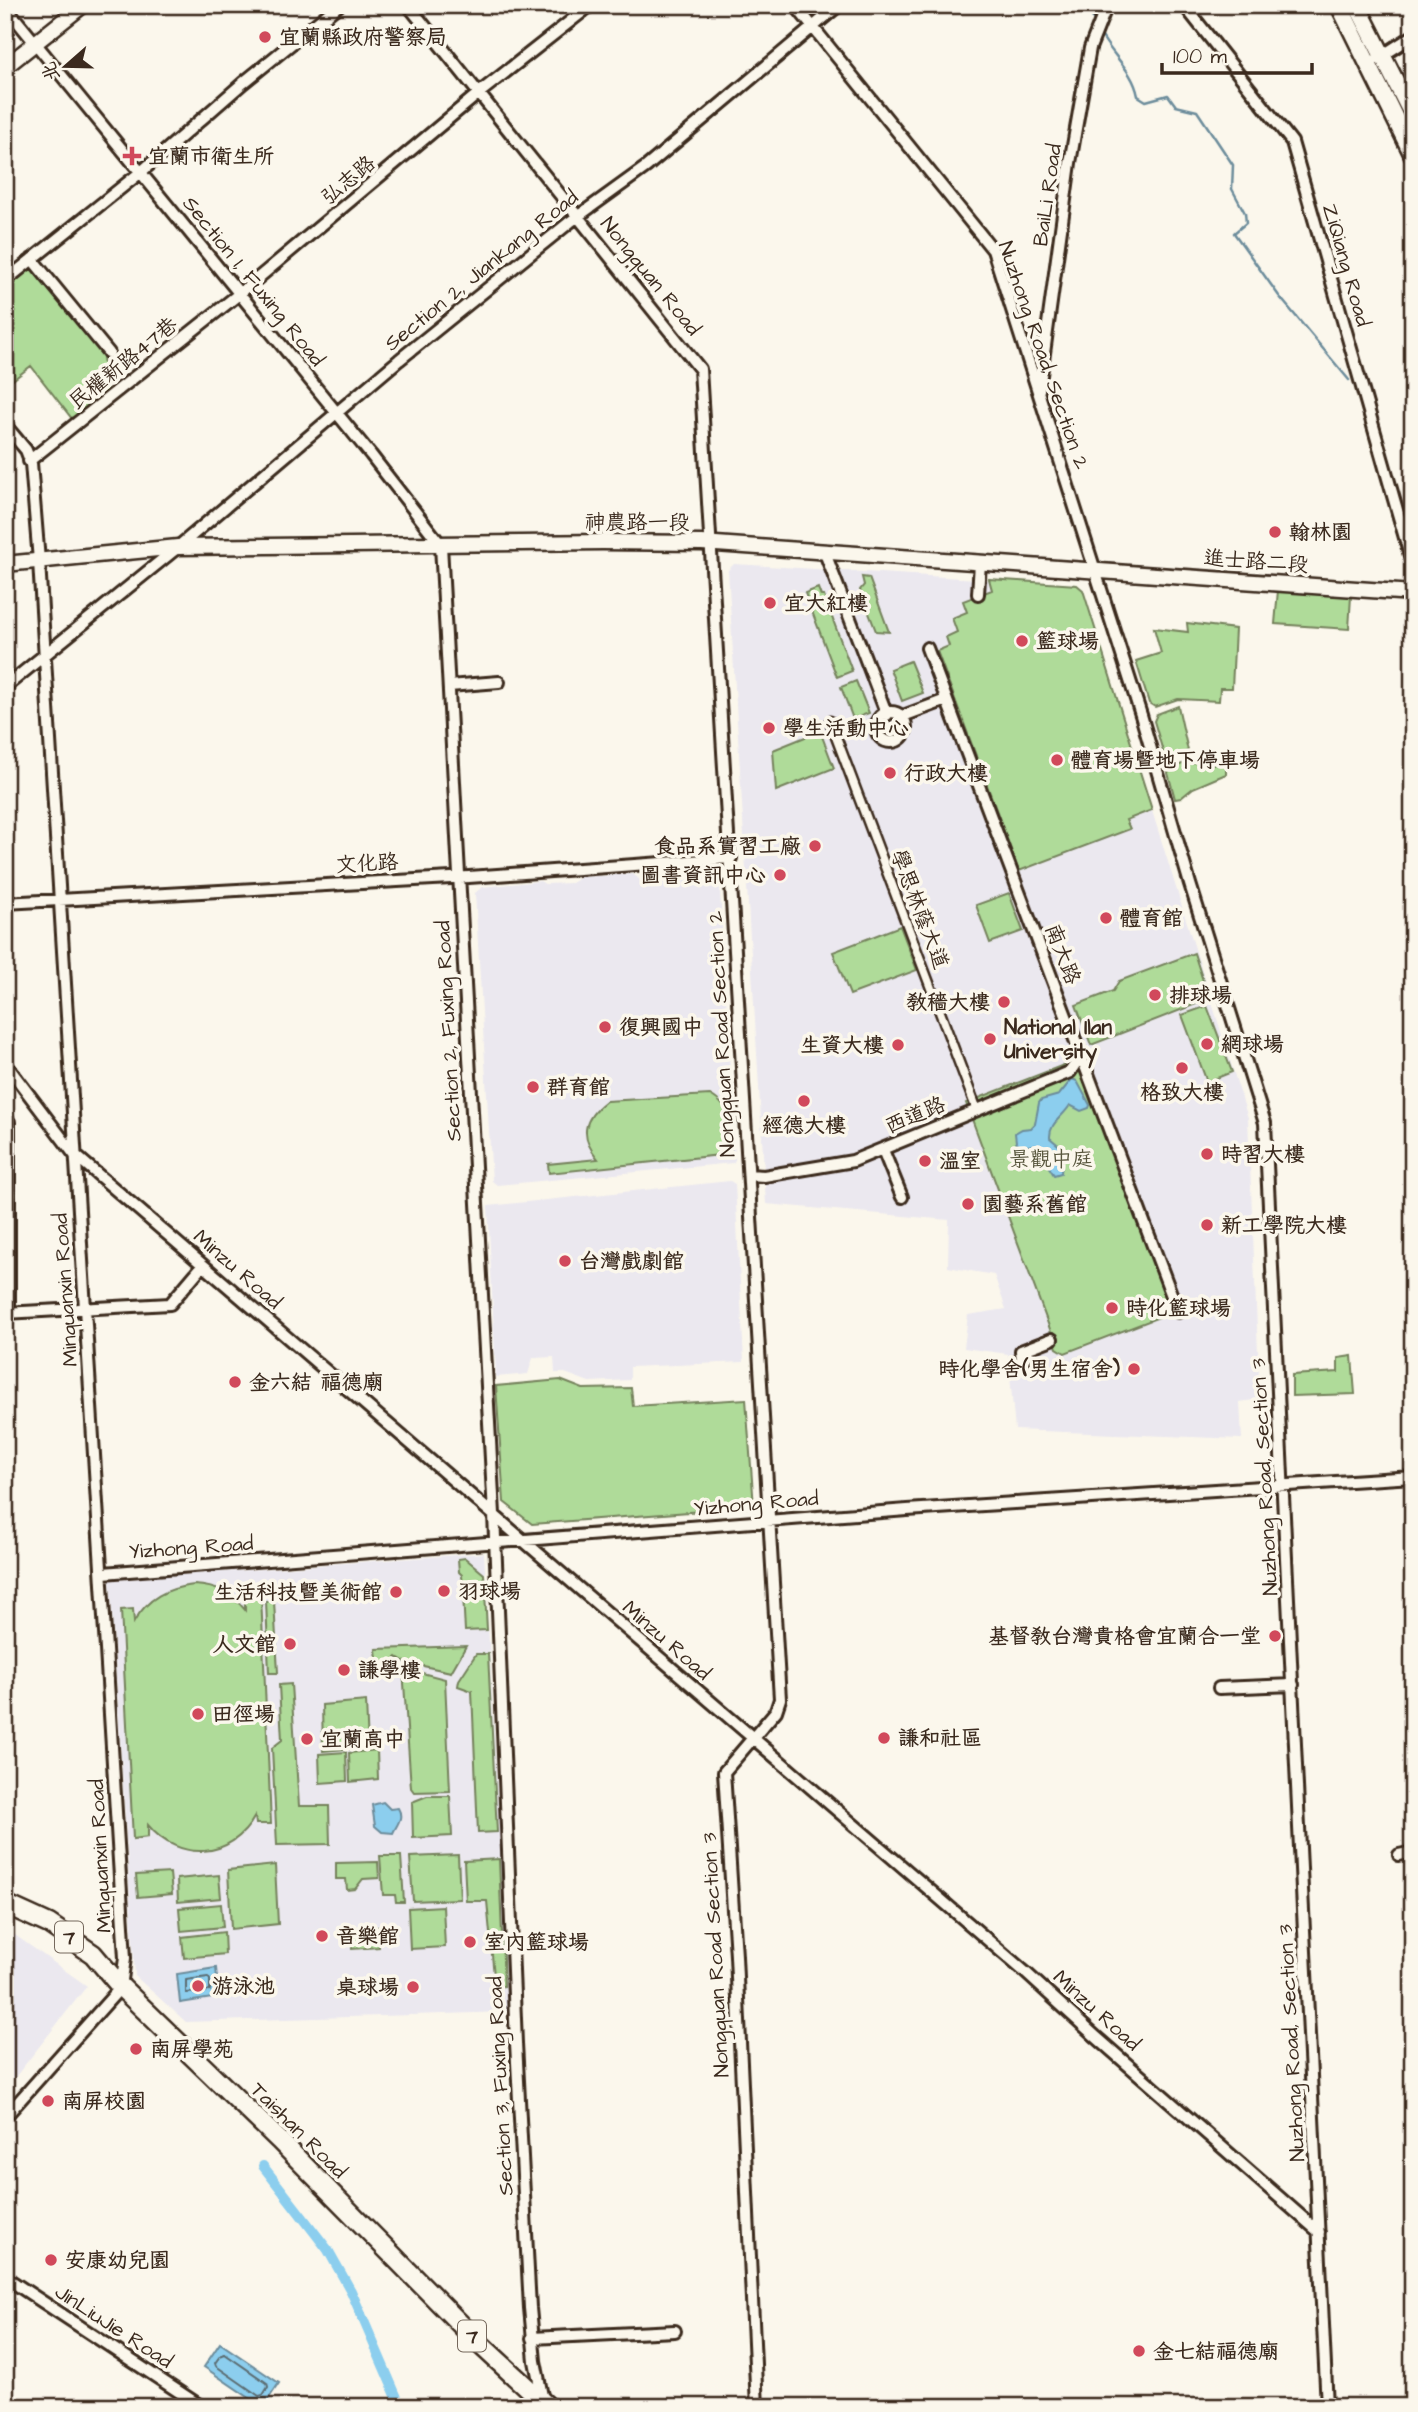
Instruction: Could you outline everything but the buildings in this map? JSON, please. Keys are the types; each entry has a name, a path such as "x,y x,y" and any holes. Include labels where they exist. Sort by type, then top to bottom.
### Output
{"main road":[{"path":"1339,5 1413,155"},
{"path":"1357,5 1413,116"},
{"name":"Taishan Road","path":"5,1904 49,1924 93,1954 121,1987 272,2133 544,2406"}],"street":[{"path":"5,67 83,5"},
{"path":"5,281 141,172 243,83 339,5"},
{"name":"Nongquan Road","path":"408,5 700,369 712,545"},
{"name":"弘志路","path":"240,294 479,93 591,5"},
{"name":"Nuzhong Road, Section 2","path":"795,5 993,250 1096,570"},
{"name":"Section 2, Jiankang Road","path":"5,687 178,547 398,360 578,216 658,157 839,5"},
{"name":"BaiLi Road","path":"1039,393 1063,212 1088,61 1097,26 1108,5"},
{"name":"ZiQiang Road","path":"1184,5 1292,142 1413,566"},
{"name":"Section 1, Fuxing Road","path":"5,6 371,455 441,545"},
{"path":"1367,63 1413,36"},
{"path":"32,259 108,353"},
{"name":"民權新路47巷","path":"30,461 240,294"},
{"name":"Minquanxin Road","path":"5,425 26,450 30,461 39,561 74,1154 103,1573 125,1958 121,1987"},
{"name":"神農路一段","path":"5,564 178,547 602,542 712,545 1096,570"},
{"name":"Section 2, Fuxing Road","path":"441,545 494,1514"},
{"name":"Nongquan Road Section 2","path":"712,545 770,1521"},
{"path":"825,553 887,715"},
{"path":"978,594 980,564"},
{"name":"進士路二段","path":"1096,570 1413,593"},
{"name":"Nuzhong Road, Section 3","path":"1096,570 1265,1122 1327,2407"},
{"name":"南大路","path":"927,648 1178,1312"},
{"path":"449,686 499,682"},
{"path":"903,716 946,700"},
{"path":"897,713 903,716 907,728 905,734 889,743 880,738 877,721 897,713"},
{"name":"學思林蔭大道","path":"830,721 977,1110"},
{"name":"文化路","path":"5,903 731,858"},
{"name":"西道路","path":"749,1175 764,1176 853,1161 1070,1072 1081,1055"},
{"name":"Minzu Road","path":"5,1063 74,1154 1025,1972 1319,2232"},
{"path":"9,1122 7,1313 170,1304 203,1265"},
{"path":"883,1150 902,1197"},
{"path":"1022,1363 1021,1351 1052,1339"},
{"name":"Yizhong Road","path":"103,1573 770,1521 1413,1477"},
{"name":"Section 3, Fuxing Road","path":"494,1514 516,2043 534,2361 544,2406"},
{"name":"Nongquan Road Section 3","path":"757,2407 736,1955 724,1772 776,1711 780,1699 770,1521"},
{"path":"1219,1688 1293,1685"},
{"path":"1399,1854 1413,1852"},
{"path":"5,2117 121,1987"},
{"name":"JinLiuJie Road","path":"5,2277 202,2407"},
{"path":"533,2338 675,2331"}],"shaded area":[{"name":"National Ilan University","path":"734,564 1077,585 1083,590 1248,1118 1260,1399 1240,1402 1242,1439 1015,1430 1008,1354 964,1348 968,1315 1006,1309 994,1275 948,1267 949,1220 766,1204 728,570"},
{"name":"復興國中","path":"715,869 719,872 735,1160 733,1163 497,1185 492,1181 475,893 482,887 540,881 545,884 571,883 581,877 633,874 639,879 660,879 669,872"},
{"path":"730,1181 735,1184 744,1362 630,1367 630,1380 589,1382 565,1373 555,1373 554,1357 533,1358 528,1374 496,1377 488,1206"},
{"name":"宜蘭高中","path":"484,1553 506,1946 507,2012 186,2022 135,1976 110,1580"},
{"path":"5,1928 87,1986 5,2090"}],"green space":[{"path":"32,263 102,349 107,394 73,420 31,366 5,386 5,285"},
{"path":"862,577 869,578 889,632 876,631 860,590 864,585"},
{"name":"體育場暨地下停車場","path":"989,579 1077,585 1083,590 1152,810 1126,820 1130,829 1019,871 937,651 949,646 946,637 957,632 952,618 967,612 963,601 992,590"},
{"path":"818,588 821,596 824,596 852,671 837,677 805,593"},
{"path":"1278,590 1351,596 1349,629 1275,624"},
{"path":"1187,623 1235,629 1232,688 1220,688 1219,701 1178,699 1155,707 1149,703 1136,661 1161,653 1154,628 1188,632"},
{"path":"910,661 923,693 902,701 890,669"},
{"path":"856,681 869,713 853,719 841,687"},
{"path":"1178,706 1188,751 1170,758 1164,755 1154,721 1157,714"},
{"path":"820,731 834,768 776,791 773,750"},
{"path":"1188,762 1226,765 1226,774 1175,799 1168,773 1171,768"},
{"path":"1009,893 1023,931 990,943 976,905"},
{"path":"900,926 917,970 850,995 833,952"},
{"name":"排球場","path":"1194,953 1209,999 1091,1045 1076,1005 1113,991 1119,981"},
{"name":"網球場","path":"1207,1006 1232,1072 1207,1082 1182,1015"},
{"name":"景觀中庭","path":"1079,1059 1171,1304 1167,1314 1065,1353 1057,1348 966,1103"},
{"path":"710,1095 718,1100 727,1112 728,1132 722,1147 731,1147 730,1154 549,1173 548,1164 598,1159 588,1143 586,1128 592,1114 606,1101"},
{"path":"1352,1356 1355,1394 1292,1396 1292,1375 1338,1372 1338,1358"},
{"path":"560,1380 583,1389 631,1388 633,1406 746,1399 754,1507 532,1524 504,1502 496,1386"},
{"path":"465,1558 484,1574 487,1630 465,1631 462,1575 459,1572 458,1559"},
{"path":"194,1585 223,1592 245,1610 245,1596 261,1595 271,1824 256,1824 255,1816 233,1841 205,1851 175,1846 148,1825 148,1837 133,1839 121,1610 133,1609 134,1622 145,1607 159,1596"},
{"path":"266,1601 274,1601 278,1673 269,1673"},
{"path":"466,1646 451,1672 405,1662 397,1657 390,1664 377,1660 376,1649"},
{"path":"476,1654 488,1654 497,1832 478,1833 472,1691 458,1686"},
{"path":"403,1668 445,1679 450,1791 414,1792 411,1788"},
{"path":"291,1684 299,1806 329,1806 330,1844 277,1845 272,1748 282,1740 279,1685"},
{"path":"366,1701 368,1747 323,1751 322,1705"},
{"path":"377,1750 378,1779 350,1782 349,1753"},
{"path":"346,1752 347,1781 320,1783 319,1754"},
{"path":"427,1796 450,1796 452,1836 413,1838 412,1802"},
{"path":"458,1855 460,1899 413,1901 410,1857"},
{"path":"380,1856 401,1856 404,1902 396,1902 395,1895 383,1895"},
{"path":"499,1859 504,1986 495,1987 487,1901 466,1901 464,1861"},
{"path":"378,1862 379,1878 363,1879 355,1889 347,1890 346,1879 336,1879 336,1863"},
{"path":"275,1865 278,1924 231,1929 228,1870"},
{"path":"170,1873 172,1894 138,1897 136,1875"},
{"path":"219,1875 221,1898 178,1902 177,1879"},
{"path":"221,1904 223,1927 181,1931 179,1908"},
{"path":"443,1906 445,1947 410,1949 408,1908"},
{"path":"351,1927 378,1927 379,1947 352,1949"},
{"path":"224,1932 225,1954 184,1958 182,1937"}],"water":[{"path":"1072,1079 1077,1081 1090,1105 1081,1111 1070,1105 1052,1128 1050,1138 1063,1149 1061,1173 1054,1175 1035,1145 1020,1147 1015,1133 1031,1128 1035,1124 1041,1100 1059,1095"},
{"path":"383,1802 390,1809 398,1808 400,1812 393,1833 382,1832 375,1826 372,1805"},
{"name":"游泳池","path":"216,1968 219,1997 180,2003 177,1974"},
{"path":"220,2343 279,2383 263,2407 204,2367"}],"waterway":[{"path":"1088,5 1095,24"},
{"path":"1100,33 1132,78 1138,96 1146,101 1168,95 1176,106 1197,111 1233,165 1232,189 1245,213 1246,223 1234,233 1279,296 1349,380"},
{"path":"263,2166 328,2250 351,2291 401,2407"}],"place":[{"name":"宜蘭縣政府警察局","path":"265,37"},
{"name":"宜蘭市衛生所","path":"132,156"},
{"name":"翰林園","path":"1275,532"},
{"name":"宜大紅樓","path":"770,603"},
{"name":"籃球場","path":"1022,641"},
{"name":"學生活動中心","path":"769,728"},
{"name":"體育場暨地下停車場","path":"1057,760"},
{"name":"行政大樓","path":"890,773"},
{"name":"食品系實習工廠","path":"815,846"},
{"name":"圖書資訊中心","path":"780,875"},
{"name":"體育館","path":"1106,918"},
{"name":"排球場","path":"1155,995"},
{"name":"教穡大樓","path":"1004,1002"},
{"name":"復興國中","path":"605,1027"},
{"name":"National Ilan University","path":"990,1039"},
{"name":"網球場","path":"1207,1044"},
{"name":"生資大樓","path":"898,1045"},
{"name":"格致大樓","path":"1182,1068"},
{"name":"群育館","path":"533,1087"},
{"name":"經德大樓","path":"804,1101"},
{"name":"時習大樓","path":"1207,1154"},
{"name":"溫室","path":"925,1161"},
{"name":"園藝系舊館","path":"968,1204"},
{"name":"新工學院大樓","path":"1207,1225"},
{"name":"台灣戲劇館","path":"565,1261"},
{"name":"時化籃球場","path":"1112,1308"},
{"name":"時化學舍(男生宿舍)","path":"1134,1369"},
{"name":"金六結 福德廟","path":"235,1382"},
{"name":"羽球場","path":"444,1591"},
{"name":"生活科技暨美術館","path":"396,1592"},
{"name":"基督教台灣貴格會宜蘭合一堂","path":"1275,1636"},
{"name":"人文館","path":"290,1644"},
{"name":"謙學樓","path":"344,1670"},
{"name":"田徑場","path":"198,1714"},
{"name":"謙和社區","path":"884,1738"},
{"name":"宜蘭高中","path":"307,1739"},
{"name":"音樂館","path":"322,1936"},
{"name":"室內籃球場","path":"470,1942"},
{"name":"游泳池","path":"198,1986"},
{"name":"桌球場","path":"413,1987"},
{"name":"南屏學苑","path":"136,2049"},
{"name":"南屏校園","path":"48,2101"},
{"name":"安康幼兒園","path":"51,2260"},
{"name":"金七結福德廟","path":"1139,2351"}]}
